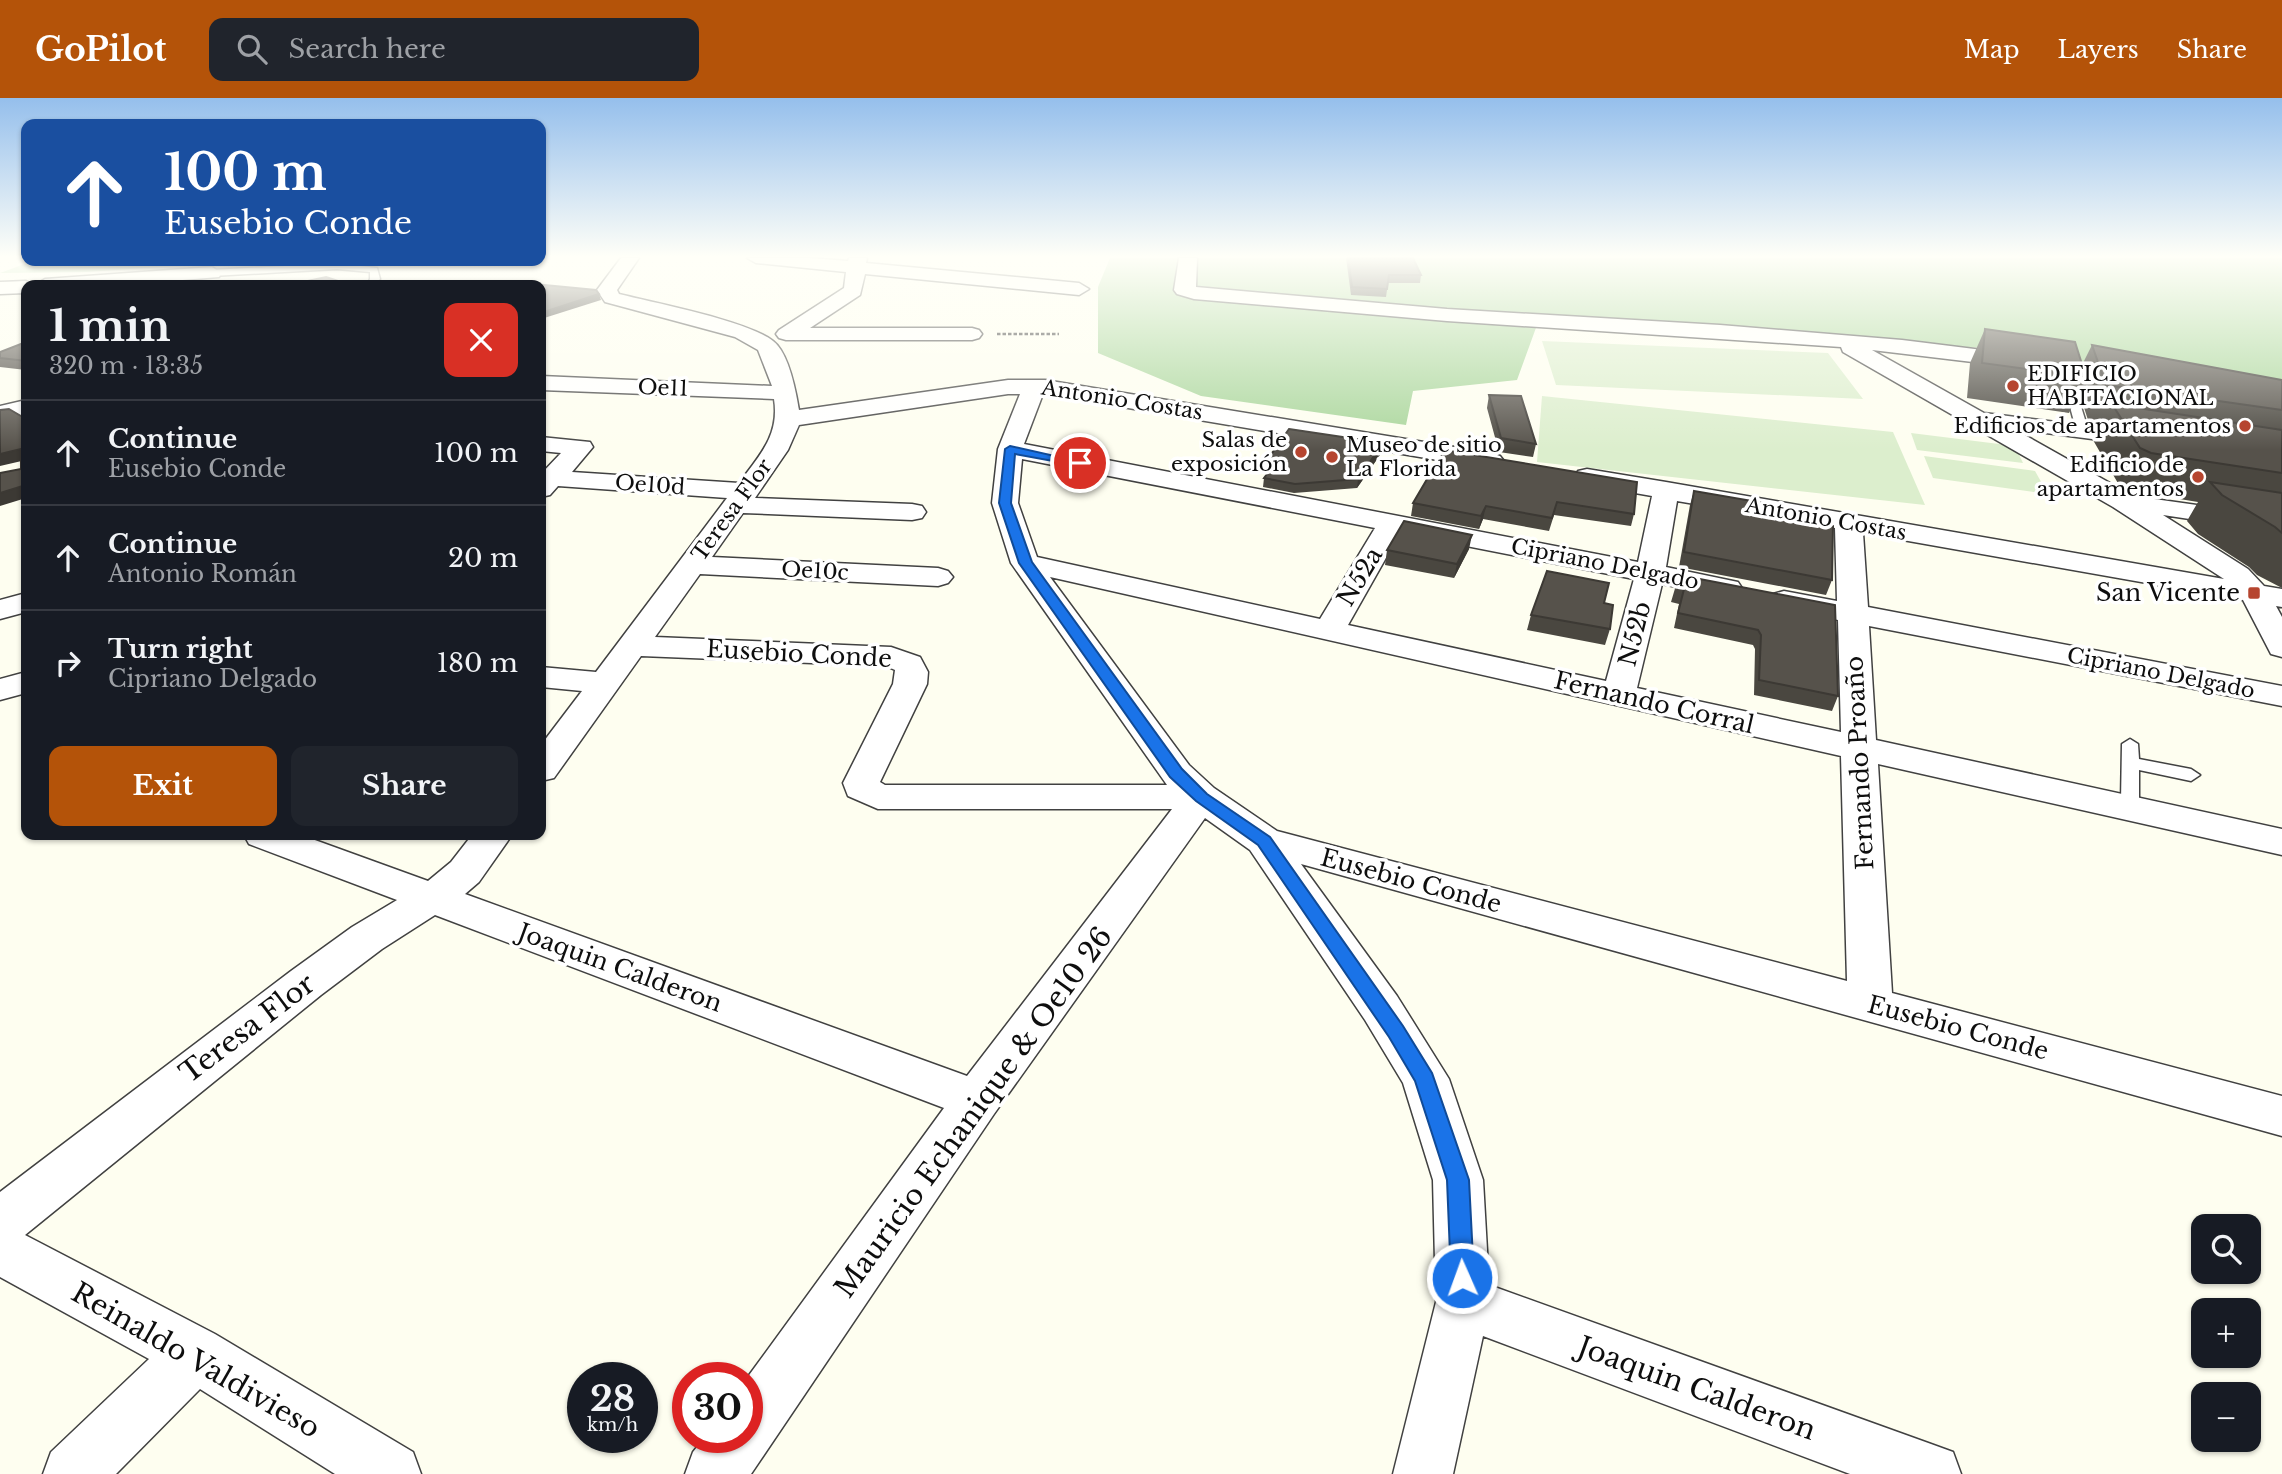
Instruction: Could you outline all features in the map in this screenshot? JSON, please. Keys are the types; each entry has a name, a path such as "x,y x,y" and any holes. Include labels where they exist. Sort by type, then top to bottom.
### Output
{"street":[{"path":"701,322 776,340 972,334"},
{"path":"776,340 804,322"},
{"path":"1570,322 1935,348 2093,373"},
{"path":"776,340 776,364 787,406"},
{"path":"1844,343 2122,501 2268,595 2282,647"},
{"name":"Oe11","path":"546,383 787,406"},
{"path":"1034,386 1010,449 1005,503 1025,563 1176,773 1201,797"},
{"name":"Antonio Costas","path":"787,406 1034,386 1519,465"},
{"name":"Teresa Flor","path":"546,763 776,450 787,406"},
{"path":"0,413 21,408"},
{"path":"1977,418 2082,429 2176,443"},
{"path":"546,444 581,447 547,483"},
{"name":"Cipriano Delgado","path":"1010,449 2282,696"},
{"name":"Antonio Costas","path":"1559,472 2268,595"},
{"name":"Oe10d","path":"547,483 912,513"},
{"name":"N52b","path":"1619,695 1650,573 1666,490"},
{"path":"2122,501 2282,525"},
{"name":"N52a","path":"1329,630 1392,523"},
{"name":"Fernando Proaño","path":"1849,524 1870,1003"},
{"name":"Fernando Corral","path":"1025,563 2282,842"},
{"name":"Oe10c","path":"691,565 938,577"},
{"path":"0,610 21,604"},
{"name":"Eusebio Conde","path":"632,646 891,657 909,664 912,672 909,684 861,783 861,788 878,797 1201,797 1264,841 2282,1116"},
{"path":"546,677 604,683"},
{"path":"0,690 21,683"},
{"name":"Mauricio Echanique & Oe10 26","path":"763,1405 978,1100 1201,797"},
{"name":"Joaquin Calderon","path":"276,840 978,1100"},
{"name":"Teresa Flor","path":"0,1223 296,990 368,938 432,899 464,872 489,840"},
{"path":"1264,841 1381,1008 1424,1079 1458,1180 1463,1302 1423,1474"},
{"name":"Reinaldo Valdivieso","path":"0,1248 195,1354 391,1474"},
{"name":"Joaquin Calderon","path":"1463,1302 1931,1474"},
{"path":"72,1474 195,1354"},
{"path":"715,1474 730,1453"}],"lane":[{"path":"2053,368 2082,429"},
{"path":"2130,744 2130,801 2133,810"},
{"path":"2130,762 2190,775"}],"path":[{"path":"972,334 1059,334"}],"green space":[{"path":"1098,322 2282,322 2282,406 1995,349 1821,336 1807,346 1709,333 1537,325 1517,380 1413,391 1406,425 1201,396 1098,353"},
{"path":"1542,341 1828,353 1863,399 1556,385"},
{"path":"1542,396 1893,432 1925,505 1537,462"},
{"path":"1911,433 2015,446 2023,463 1917,450"},
{"path":"1924,456 2035,471 2048,494 1933,478"}],"building":[{"path":"1985,329 2075,342 2086,377 1982,363"},
{"path":"21,344 21,360 0,358 0,352"},
{"path":"2092,345 2282,380 2282,410 2106,385"},
{"path":"1489,395 1521,396 1536,444 1501,438"},
{"path":"2112,404 2282,430 2282,473 2151,453 2140,448"},
{"path":"9,409 21,416 21,449 0,454 0,410"},
{"path":"1289,429 1383,443 1358,479 1295,484 1264,478 1274,465 1265,463"},
{"path":"1444,450 1637,482 1634,514 1557,502 1552,518 1486,506 1481,516 1413,503 1433,469 1436,470"},
{"path":"21,469 21,487 0,493 0,473"},
{"path":"2210,482 2282,493 2282,533 2222,495"},
{"path":"1694,491 1764,503 1763,514 1833,526 1832,580 1684,552"},
{"path":"1404,521 1472,535 1457,564 1387,550"},
{"path":"1547,571 1609,583 1604,603 1613,605 1610,629 1531,615"},
{"path":"1679,575 1835,605 1838,696 1759,680 1761,635 1758,630 1678,613 1684,589 1676,588"}],"place":[{"name":"EDIFICIO HABITACIONAL","path":"2013,386"},
{"name":"Edificios de apartamentos","path":"2245,426"},
{"name":"Salas de exposición","path":"1301,452"},
{"name":"Museo de sitio La Florida","path":"1332,457"},
{"name":"Edificio de apartamentos","path":"2198,477"},
{"name":"San Vicente","path":"2254,593"}],"route":[{"path":"1080,463 1010,449 1005,503 1025,563 1176,773 1201,797 1264,841 1396,1032 1424,1079 1458,1180 1462,1278"}]}
